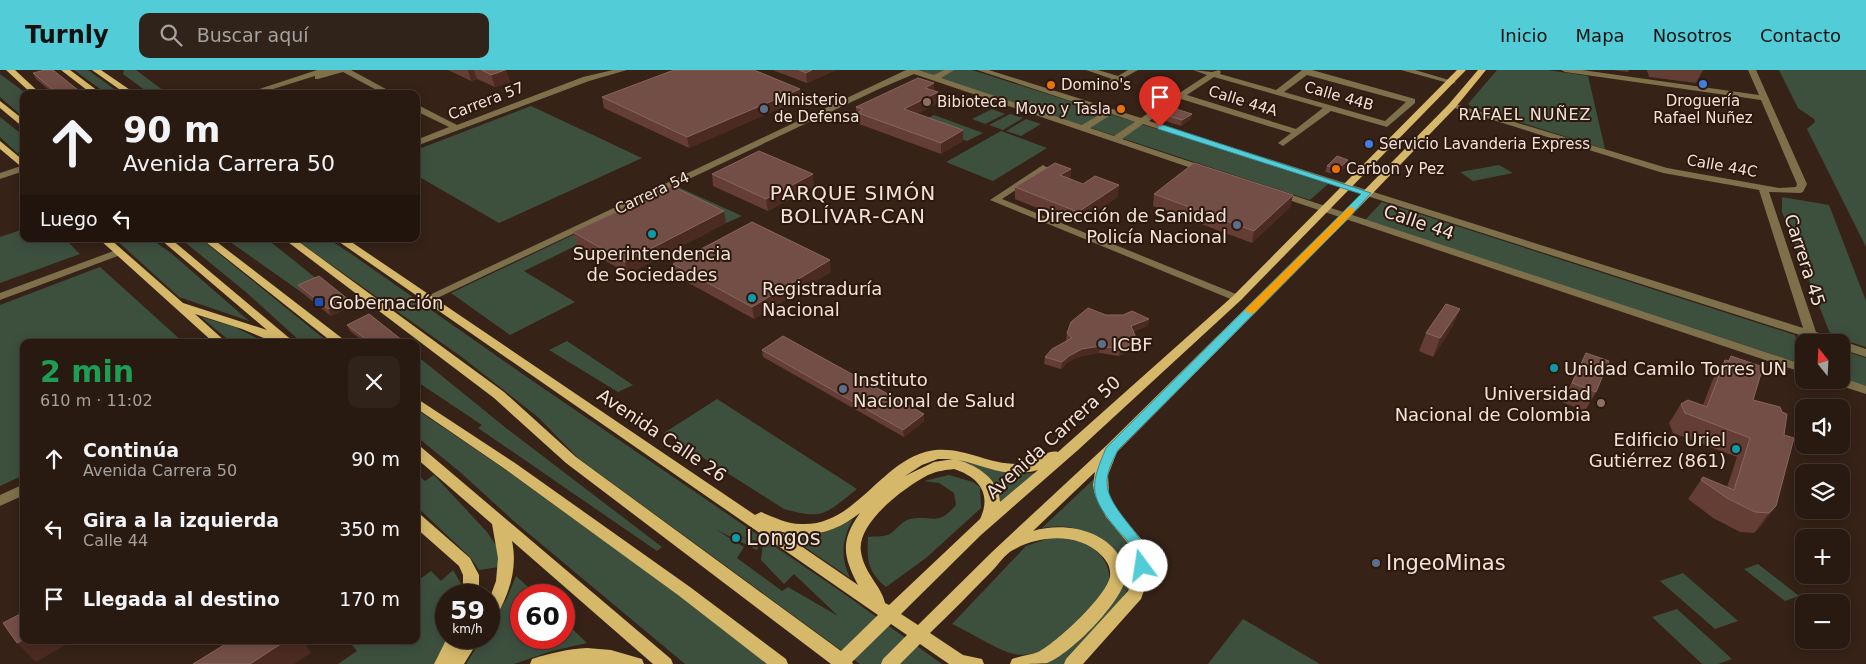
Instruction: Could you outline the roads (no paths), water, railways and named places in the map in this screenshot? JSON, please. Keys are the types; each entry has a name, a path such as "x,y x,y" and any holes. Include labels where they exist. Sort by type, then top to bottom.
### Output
{"main road":[{"path":"10,70 32,90"},
{"path":"65,70 92,90"},
{"path":"96,70 126,90"},
{"path":"110,79 112,70"},
{"name":"Avenida Carrera 50","path":"840,664 980,528 1073,448 1237,298 1462,70"},
{"path":"889,664 1002,551 1112,448 1345,216 1452,106 1482,70"},
{"path":"0,104 20,122"},
{"path":"0,112 13,116"},
{"path":"0,144 20,161"},
{"path":"107,242 217,339"},
{"path":"169,242 282,339"},
{"path":"211,242 335,339"},
{"path":"293,242 499,395 571,460 845,664"},
{"name":"Avenida Calle 26","path":"344,242 960,663"},
{"path":"176,304 246,326 278,339"},
{"path":"420,405 526,477 684,591 780,664"},
{"path":"725,502 783,528 794,531 814,530 827,527 843,518 907,467 928,456 954,454 998,467 1019,469 1039,465 1073,448"},
{"path":"1072,664 1135,594 1141,576 1142,566 1139,546 1111,513 1102,495 1101,475 1112,448"},
{"path":"420,453 665,664"},
{"path":"882,609 855,565 853,552 854,536 856,530 867,516 917,474 943,465 964,467 974,472 983,480 993,495 992,509 980,528"},
{"path":"498,521 507,550 506,569 500,594"},
{"path":"420,523 465,562 471,576 471,584"},
{"path":"1002,551 1036,535 1054,532 1075,534 1087,538 1104,549 1112,557 1118,575 1117,583 1108,597 1088,620 1056,649 1039,659 1018,664"},
{"path":"442,664 450,649"},
{"path":"454,664 464,649"},
{"path":"538,664 558,658 585,655 613,658 636,664"},
{"path":"960,663 976,664"}],"street":[{"path":"261,90 325,70"},
{"path":"278,90 341,70"},
{"path":"345,70 383,90"},
{"name":"Carrera 57","path":"420,142 586,79 623,70"},
{"name":"Carrera 54","path":"876,87 889,77 905,70"},
{"path":"934,78 950,70"},
{"name":"Calle 44","path":"981,70 1801,334"},
{"path":"1090,70 1119,79"},
{"path":"1102,88 1134,70"},
{"name":"Calle 44B","path":"1197,70 1217,72 1277,93 1387,124 1412,101 1307,71"},
{"path":"1405,70 1452,82"},
{"path":"1565,70 1763,98"},
{"name":"Carrera 45","path":"1752,70 1802,184 1802,187 1797,191"},
{"path":"912,71 1216,173"},
{"name":"Carrera 54","path":"427,299 912,71"},
{"path":"1277,93 1307,71"},
{"path":"1115,139 1217,72"},
{"name":"Calle 44A","path":"1180,96 1298,132"},
{"name":"Calle 44C","path":"1452,106 1666,171 1785,192 1797,191"},
{"path":"1283,143 1329,108"},
{"path":"420,109 457,128"},
{"path":"1083,128 1111,111"},
{"path":"0,176 20,165"},
{"path":"1043,168 994,199 996,202 1237,298"},
{"name":"Carrera 45","path":"1763,188 1812,334"},
{"name":"Calle 44","path":"1271,191 1795,366"},
{"path":"0,297 119,252"},
{"path":"1850,348 1866,353"},
{"path":"1850,385 1866,390"},
{"path":"0,501 20,491"}],"place":[{"name":"Droguería Rafael Nuñez","path":"1703,84"},
{"name":"Domino's","path":"1051,85"},
{"name":"Bibioteca","path":"927,102"},
{"name":"Ministerio de Defensa","path":"764,109"},
{"name":"Movo y Tasla","path":"1121,109"},
{"name":"Servicio Lavanderia Express","path":"1369,144"},
{"name":"Carbon y Pez","path":"1336,169"},
{"name":"Dirección de Sanidad Policía Nacional","path":"1237,225"},
{"name":"Superintendencia de Sociedades","path":"652,234"},
{"name":"Registraduría Nacional","path":"752,298"},
{"name":"Gobernación","path":"319,302"},
{"name":"ICBF","path":"1102,344"},
{"name":"Unidad Camilo Torres UN","path":"1554,368"},
{"name":"Instituto Nacional de Salud","path":"843,389"},
{"name":"Universidad Nacional de Colombia","path":"1601,403"},
{"name":"Edificio Uriel Gutiérrez (861)","path":"1736,449"},
{"name":"Longos","path":"736,538"},
{"name":"IngeoMinas","path":"1376,563"}],"district":[{"name":"RAFAEL NUÑEZ","path":"1525,114"},
{"name":"PARQUE SIMÓN BOLÍVAR-CAN","path":"853,204"}]}
